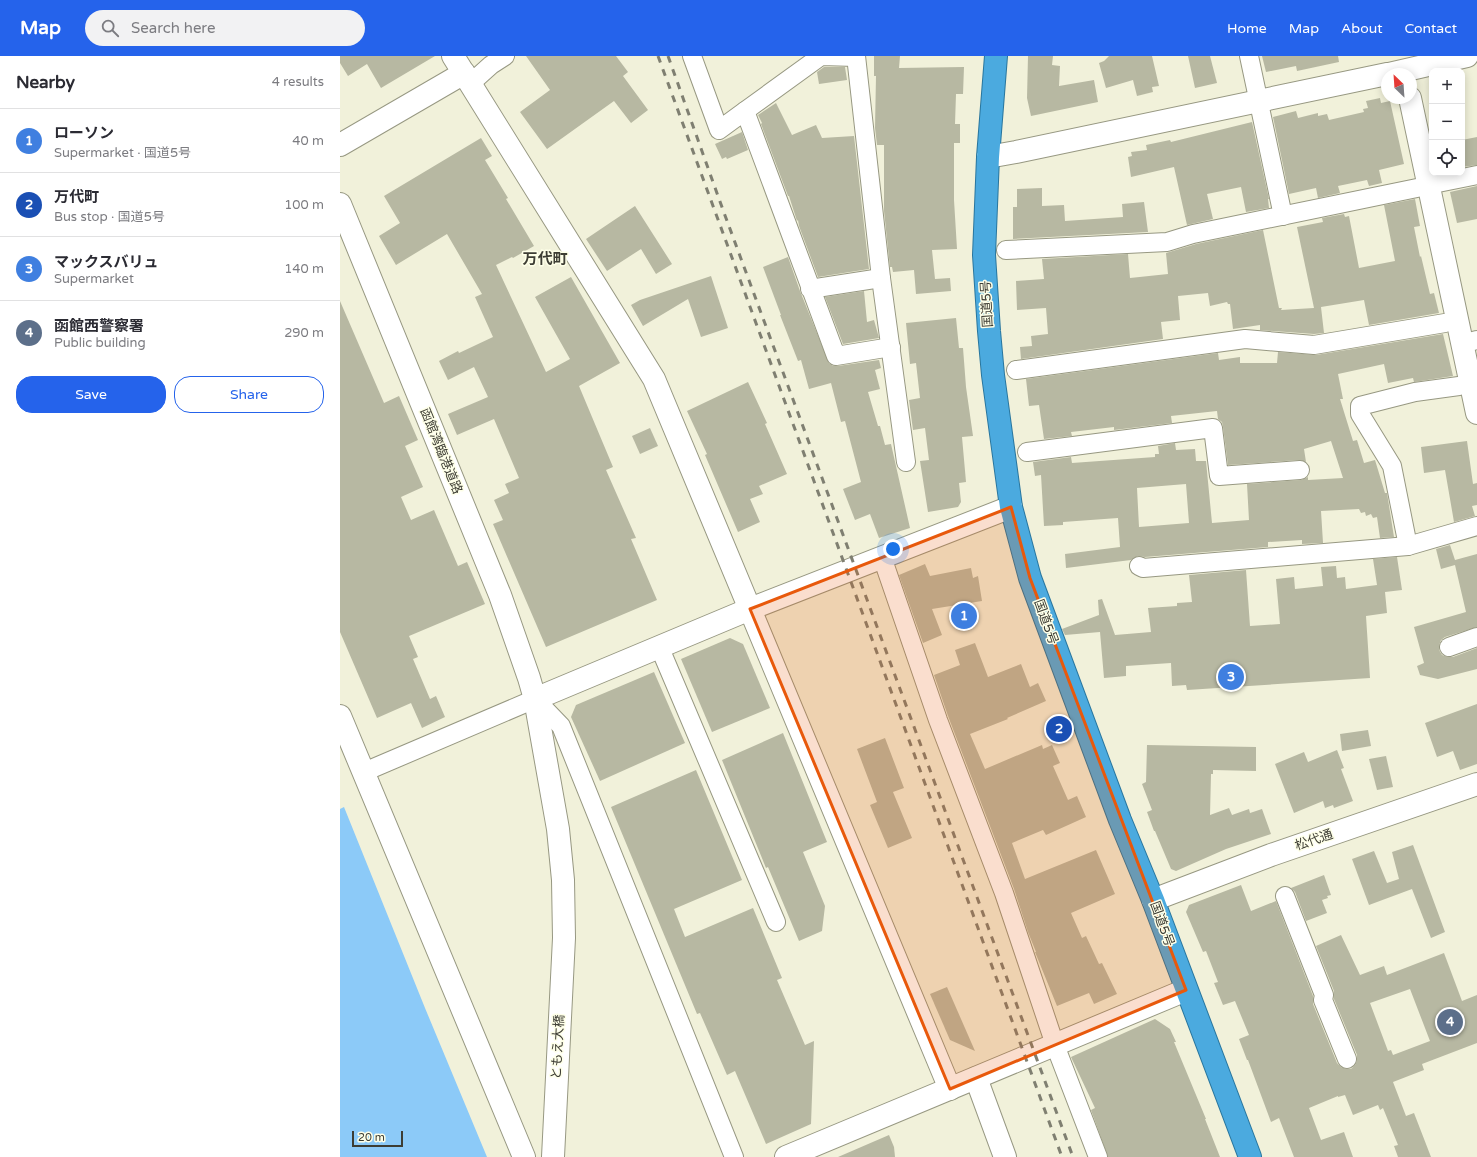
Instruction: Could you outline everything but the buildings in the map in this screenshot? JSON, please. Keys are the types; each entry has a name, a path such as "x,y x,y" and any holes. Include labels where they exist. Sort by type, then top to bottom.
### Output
{"highway":[{"name":"国道5号","path":"996,56 988,157 984,255 988,324 993,374 1011,507 1030,578 1120,820 1153,900 1250,1157"}],"street":[{"path":"340,145 463,71 491,65 505,56"},
{"path":"692,56 719,130 821,56 856,57 881,278 906,462"},
{"path":"1249,56 1283,216"},
{"path":"1407,68 1467,56"},
{"path":"463,71 654,379 950,1089"},
{"path":"988,157 1258,102 1381,74"},
{"path":"1411,104 1423,186 1469,342 1477,413"},
{"path":"745,111 836,356 891,347"},
{"path":"1006,250 1167,242 1193,234 1477,175"},
{"name":"函館湾臨港道路","path":"340,204 500,595 529,678 558,829 563,880 564,938"},
{"path":"810,289 881,278"},
{"path":"1016,370 1245,339 1314,345 1445,323"},
{"path":"1408,546 1392,466 1360,414 1360,406 1415,392 1458,386"},
{"path":"1027,452 1213,428 1219,476 1300,470"},
{"path":"364,772 659,646 1011,507"},
{"path":"1139,566 1143,568 1408,546 1477,526"},
{"path":"882,557 938,720 1004,893 1055,1045 1098,1157"},
{"path":"1449,647 1477,637"},
{"path":"659,646 776,922"},
{"path":"534,699 561,726 734,1157"},
{"path":"340,716 524,1157"},
{"name":"松代通","path":"1153,900 1271,855 1477,784"},
{"path":"1285,896 1324,995 1322,1000 1348,1059"},
{"name":"ともえ大橋","path":"553,1157 564,938"},
{"path":"786,1157 1186,990"},
{"path":"976,1078 1005,1157"}],"highlighted area":[{"path":"1011,507 1030,578 1186,990 950,1089 750,609"}],"water":[{"path":"344,807 487,1157 340,1157 340,809"}],"railway":[{"path":"658,56 1062,1157"},
{"path":"668,56 723,210 1073,1157"}],"place":[{"name":"ローソン","path":"964,616"},
{"name":"マックスバリュ","path":"1231,677"},
{"name":"万代町","path":"1059,729"},
{"name":"函館西警察署","path":"1450,1022"}],"district":[{"name":"万代町","path":"545,259"}]}
